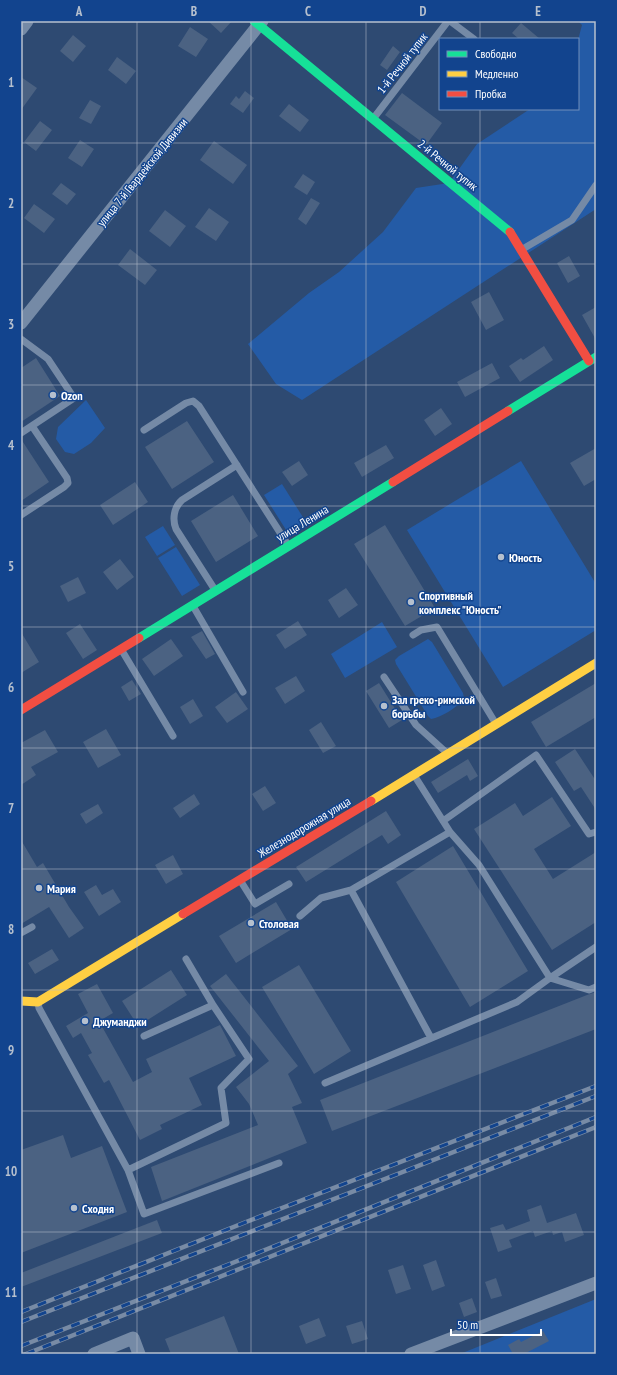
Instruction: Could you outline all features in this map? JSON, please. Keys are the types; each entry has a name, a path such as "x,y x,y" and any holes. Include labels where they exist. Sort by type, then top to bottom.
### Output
{"street":[{"path":"21,29 27,21"},
{"name":"2-й Речной тупик","path":"258,22 510,232 593,359"},
{"name":"улица 7-й Гвардейской Дивизии","path":"21,323 258,22"},
{"name":"улица Ленина","path":"21,710 593,359"},
{"name":"Железнодорожная улица","path":"38,1002 414,775 596,663"},
{"path":"21,1001 38,1002"},
{"path":"411,1354 435,1350 596,1283"},
{"path":"94,1354 133,1338 139,1354"}],"lane":[{"name":"1-й Речной тупик","path":"373,119 449,21 473,38"},
{"path":"521,250 572,220 596,185"},
{"path":"21,339 48,359 74,398 21,433"},
{"path":"144,430 186,403 193,401 199,406 288,545"},
{"path":"21,515 68,483 67,478 32,426"},
{"path":"215,590 176,529 174,517 178,503 237,464"},
{"path":"192,604 243,692"},
{"path":"413,635 421,630 437,627 496,724"},
{"path":"120,648 173,736"},
{"path":"384,677 416,725 448,754"},
{"path":"443,821 536,755 589,834 596,832"},
{"path":"414,775 450,832 479,865 550,978 589,990 596,988"},
{"path":"300,916 322,898 351,890 450,832"},
{"path":"240,880 255,904 289,884"},
{"path":"351,890 431,1038"},
{"path":"21,933 32,927"},
{"path":"325,1082 517,1002 596,947"},
{"path":"128,1170 226,1124 221,1088 249,1059 213,1005 186,959"},
{"path":"38,1002 39,1008 128,1170 144,1214 279,1163"},
{"path":"144,1036 213,1005"}],"shaded area":[{"path":"578,21 596,21 596,209 302,400 276,384 248,344 309,293 339,272 383,232 416,188 449,183 477,144 528,110 579,110 579,38 582,25"},
{"path":"86,400 105,428 91,443 74,454 65,452 56,439 58,427"},
{"name":"Юность","path":"521,461 596,584 596,630 503,687 407,530"},
{"path":"282,484 306,522 288,533 264,495"},
{"path":"163,526 175,545 157,556 145,537"},
{"path":"176,547 200,585 182,596 158,558"},
{"path":"382,622 397,647 345,678 331,654"},
{"path":"428,639 432,642 463,693 464,698 449,712 431,719 396,664 395,660 399,656"},
{"path":"596,1299 596,1354 460,1354"}],"building":[{"path":"208,21 232,21 221,33"},
{"path":"521,23 539,38 518,38 512,33"},
{"path":"190,27 208,39 196,57 178,46"},
{"path":"73,35 86,46 73,62 60,51"},
{"path":"393,46 400,52 387,70 380,65"},
{"path":"117,57 136,71 126,84 108,70"},
{"path":"21,77 37,88 21,110"},
{"path":"245,91 254,98 243,113 230,104 236,96 239,99"},
{"path":"402,93 442,123 426,145 385,115"},
{"path":"90,100 101,106 91,124 79,118"},
{"path":"289,104 309,120 300,132 279,116"},
{"path":"40,121 52,130 36,151 24,142"},
{"path":"80,140 94,149 82,167 68,158"},
{"path":"214,141 247,165 233,184 200,160"},
{"path":"303,174 315,182 307,195 294,187"},
{"path":"61,183 76,194 67,205 52,194"},
{"path":"311,198 320,203 306,225 298,219"},
{"path":"34,204 55,219 44,233 24,218"},
{"path":"209,208 229,222 216,241 195,227"},
{"path":"165,210 186,226 170,247 149,231"},
{"path":"130,249 157,270 145,285 118,265"},
{"path":"569,256 580,276 568,283 557,263"},
{"path":"489,292 504,320 486,330 471,302"},
{"path":"596,307 596,340 582,315"},
{"path":"544,346 553,360 520,382 509,366 521,358 523,360"},
{"path":"36,358 60,396 21,422 21,368"},
{"path":"492,363 500,378 465,397 457,382"},
{"path":"441,408 452,424 435,436 424,420"},
{"path":"187,421 214,462 172,489 145,447"},
{"path":"21,439 49,482 21,501"},
{"path":"386,445 394,458 362,477 354,463"},
{"path":"596,448 596,479 584,486 570,463"},
{"path":"299,461 308,475 292,486 282,472"},
{"path":"135,482 148,502 113,525 100,505"},
{"path":"233,495 258,536 216,562 191,521"},
{"path":"385,525 435,608 405,626 354,544"},
{"path":"120,559 134,577 117,590 103,572"},
{"path":"78,577 86,593 68,602 60,586"},
{"path":"346,588 358,605 339,618 328,600"},
{"path":"298,621 307,635 285,649 276,635"},
{"path":"80,624 97,650 83,659 66,633"},
{"path":"202,631 215,654 206,659 191,637"},
{"path":"21,632 39,662 21,673"},
{"path":"171,639 183,656 154,676 142,659"},
{"path":"296,676 305,691 285,704 275,688"},
{"path":"132,680 141,694 129,701 121,687"},
{"name":"Зал греко-римской борьбы","path":"379,683 402,720 389,728 366,691"},
{"path":"596,683 596,717 546,747 531,722"},
{"path":"236,692 248,709 227,723 215,707"},
{"path":"193,699 203,716 190,724 180,707"},
{"path":"321,722 336,746 323,753 309,730"},
{"path":"106,729 121,755 98,768 83,742"},
{"path":"45,730 58,752 31,767 36,775 21,785 21,743"},
{"path":"575,749 596,781 596,810 581,787 574,791 555,762"},
{"path":"468,759 478,776 470,781 467,775 438,793 431,782"},
{"path":"265,786 276,803 263,811 252,794"},
{"path":"194,794 200,804 180,818 173,808"},
{"path":"552,797 571,826 534,849 553,879 596,852 596,922 552,950 474,829 515,803 523,816"},
{"path":"98,804 103,813 86,824 80,814"},
{"path":"386,811 401,835 388,844 382,835 306,882 296,867"},
{"name":"Мария","path":"21,840 37,867 43,863 69,907 84,928 69,938 49,907 21,924"},
{"path":"453,846 528,971 470,1007 396,882"},
{"path":"173,855 183,874 166,884 155,865"},
{"path":"96,885 102,895 113,889 121,902 99,916 84,892"},
{"path":"276,902 292,929 236,963 219,936"},
{"path":"52,949 59,960 35,974 28,963"},
{"path":"299,965 351,1051 314,1074 262,987"},
{"path":"171,970 187,995 138,1026 122,1001"},
{"path":"226,974 298,1066 288,1074 302,1103 292,1107 307,1143 162,1201 151,1167 258,1125 249,1104 236,1087 269,1061 210,986"},
{"path":"97,984 113,1013 101,1020 102,1021 100,1023 133,1082 152,1072 146,1059 220,1025 236,1056 189,1078 202,1105 160,1125 162,1129 140,1140 109,1080 104,1083 88,1055 92,1053 81,1033 73,1038 66,1026 88,1013 78,994"},
{"path":"596,992 596,1029 332,1131 320,1100"},
{"path":"63,1135 71,1158 102,1146 127,1212 21,1253 21,1150"},
{"path":"541,1205 547,1223 576,1213 584,1235 565,1242 562,1232 553,1235 552,1231 535,1237 533,1231 509,1240 512,1247 498,1252 490,1228 503,1224 506,1230 530,1221 527,1210"},
{"path":"157,1220 162,1233 21,1287 21,1273"},
{"path":"436,1260 445,1286 432,1291 423,1265"},
{"path":"403,1265 411,1289 396,1294 388,1270"},
{"path":"496,1278 502,1296 491,1299 485,1282"},
{"path":"472,1298 477,1312 464,1317 459,1303"},
{"path":"224,1316 239,1354 171,1354 165,1339"},
{"path":"319,1318 326,1336 306,1344 299,1326"},
{"path":"362,1321 368,1339 352,1344 346,1326"},
{"path":"543,1331 549,1341 524,1354 513,1354 508,1345 519,1339 521,1342"}],"railway":[{"path":"21,1312 246,1222 596,1086"},
{"path":"21,1322 596,1096"},
{"path":"21,1346 596,1117"},
{"path":"26,1354 596,1127"}],"traffic: fast":[{"path":"254,21 510,232"},
{"path":"508,411 596,357"},
{"path":"139,638 393,482"}],"traffic: slow":[{"path":"371,801 596,663"},
{"path":"21,1001 38,1002 183,914"}],"traffic: jam":[{"path":"510,232 589,361"},
{"path":"393,482 508,411"},
{"path":"21,710 139,638"},
{"path":"183,914 371,801"}],"place":[{"name":"Ozon","path":"53,395"},
{"name":"Юность","path":"501,557"},
{"name":"Спортивный комплекс \"Юность\"","path":"411,602"},
{"name":"Зал греко-римской борьбы","path":"384,706"},
{"name":"Мария","path":"39,888"},
{"name":"Столовая","path":"251,923"},
{"name":"Джуманджи","path":"85,1021"},
{"name":"Сходня","path":"74,1208"}]}
